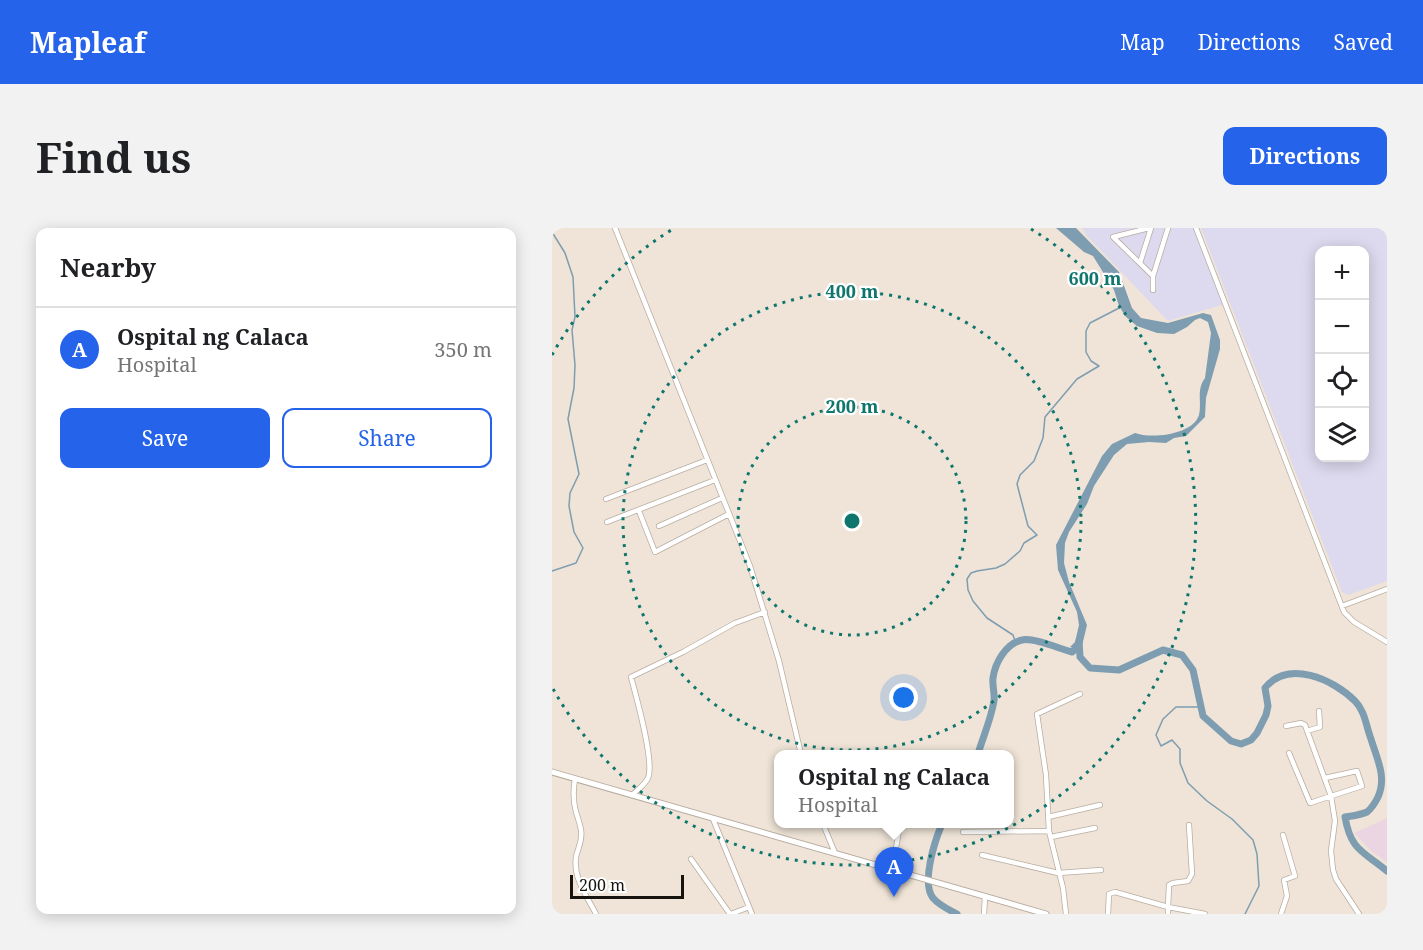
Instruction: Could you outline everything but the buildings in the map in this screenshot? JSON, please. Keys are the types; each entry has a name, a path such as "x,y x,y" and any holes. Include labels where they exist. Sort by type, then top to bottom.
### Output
{"main road":[{"path":"552,772 1046,914"}],"street":[{"path":"615,228 750,566 779,661 800,750"},
{"path":"1140,264 1150,228 1113,237 1140,264 1153,276"},
{"path":"1153,290 1153,276 1168,228"},
{"path":"1196,228 1344,612 1354,622 1387,642"},
{"path":"606,499 707,460"},
{"path":"607,522 715,480"},
{"path":"659,526 722,498"},
{"path":"639,511 655,552 729,514"},
{"path":"1342,606 1387,589"},
{"path":"631,795 647,781 650,771 643,726 631,677 735,623 765,612"},
{"path":"1066,914 1063,888 1049,831 1046,775 1037,714 1080,694"},
{"path":"1307,730 1320,727 1319,711"},
{"path":"1286,726 1301,723 1307,730 1331,796 1335,821 1331,851 1333,870 1336,879 1359,914"},
{"path":"1289,753 1310,802 1362,786 1357,771 1325,778"},
{"path":"575,779 573,792 582,842 577,850 578,877 585,897 596,914"},
{"path":"1048,818 1100,805"},
{"path":"713,819 752,914"},
{"path":"1168,914 1169,885 1188,881 1191,878 1189,825"},
{"path":"825,828 835,853"},
{"path":"881,867 886,857 896,848 899,828"},
{"path":"1051,837 1095,828"},
{"path":"963,832 1049,831"},
{"path":"1281,914 1287,896 1284,880 1295,876 1283,835"},
{"path":"982,855 1058,873 1101,870"},
{"path":"692,859 730,914 749,907"},
{"path":"1108,914 1109,894 1115,892 1205,914"},
{"path":"984,914 985,897"}],"shaded area":[{"path":"1082,228 1199,228 1228,303 1168,321"},
{"path":"1201,228 1387,228 1387,581 1348,595 1342,592"},
{"path":"1387,818 1387,862 1372,852 1354,833"}],"water":[{"path":"1056,228 1076,228 1119,272 1132,308 1141,318 1168,323 1203,313 1211,315 1220,340 1220,349 1206,398 1205,417 1186,436 1174,438 1166,443 1127,444 1114,455 1069,532 1065,543 1064,563 1069,582 1087,625 1081,650 1070,647 1075,642 1079,625 1077,612 1058,570 1056,545 1102,456 1112,444 1135,433 1151,436 1171,434 1195,422 1200,410 1200,392 1205,378 1211,333 1208,322 1200,318 1174,334 1157,333 1137,326 1126,317 1119,306 1114,290 1093,256 1084,252"}],"waterway":[{"path":"552,232 565,253 573,277 575,317 572,330 575,365 574,388 568,419 579,474 570,493 569,506 574,532 583,548 576,563 552,571"},
{"path":"1016,643 1013,635 987,618 973,601 968,590 967,579 971,573 1005,564 1020,551 1024,543 1037,535 1028,526 1017,484 1020,475 1034,461 1043,438 1045,417 1077,379 1099,366 1091,361 1086,352 1086,331 1090,323 1121,307"},
{"path":"979,750 994,701 994,672 1006,649 1022,640 1039,642 1072,652 1079,646"},
{"path":"1079,641 1080,657 1090,668 1119,670 1163,650 1182,655 1193,670 1203,716 1231,741 1241,744 1251,740 1257,733 1268,706 1265,688 1275,679 1286,675 1310,675 1346,693 1355,701 1363,714 1382,782 1378,797 1367,812 1345,817 1355,844 1387,871"},
{"path":"1201,707 1176,707 1163,719 1156,735 1161,746 1172,740 1180,749 1180,763 1188,783 1207,801 1232,819 1253,840 1257,854 1259,886 1245,914"},
{"path":"940,828 930,861 928,882 933,898 957,914"}],"place":[{"name":"Ospital ng Calaca","path":"894,897"}]}
